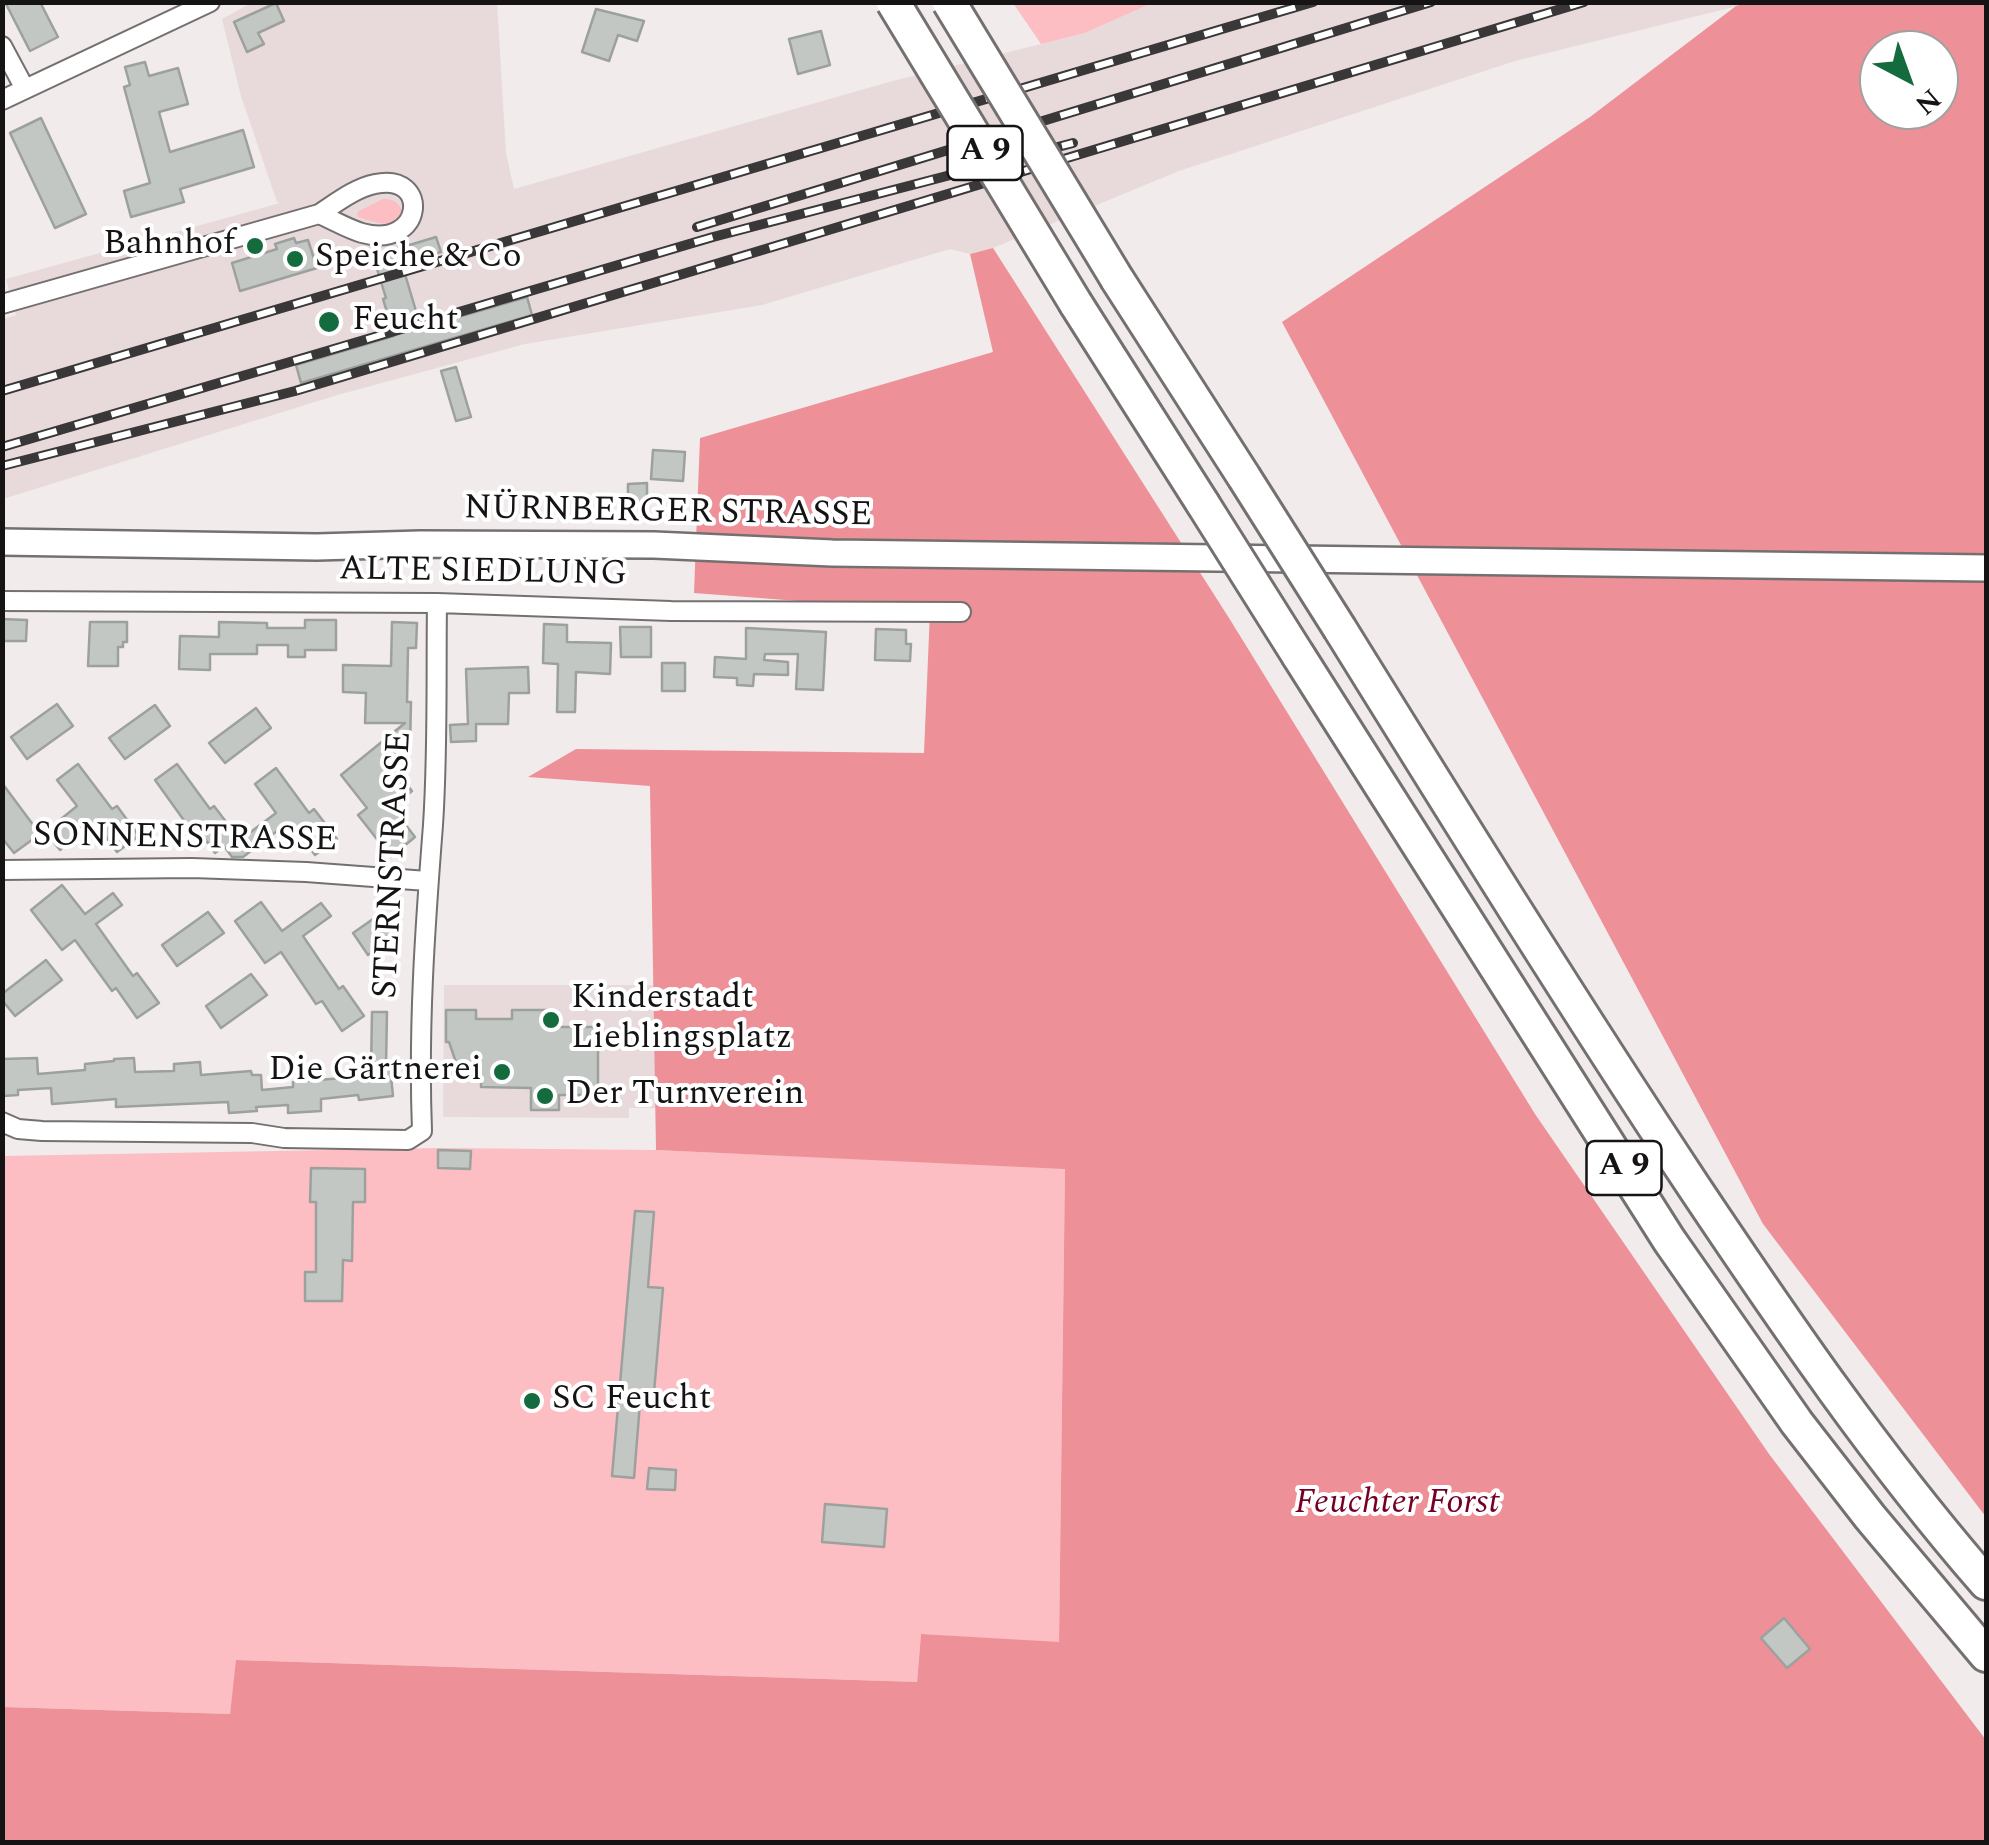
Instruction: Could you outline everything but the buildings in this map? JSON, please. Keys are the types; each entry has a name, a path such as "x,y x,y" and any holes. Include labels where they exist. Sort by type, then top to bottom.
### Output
{"highway":[{"name":"A 9","path":"893,2 1076,304 1669,1240 1797,1423 1986,1655"},
{"name":"A 9","path":"949,2 1117,279 1558,981 1821,1374 1986,1583"}],"main road":[{"name":"NÜRNBERGER STRASSE","path":"2,542 317,547 639,545 816,553 1986,568"}],"street":[{"path":"2,100 210,2"},
{"path":"2,46 25,89"},
{"path":"2,304 319,214 376,183 388,182 405,189 414,205 409,222 389,233 362,233 319,214"},
{"name":"ALTE SIEDLUNG","path":"2,600 436,602 654,610 961,612"},
{"name":"STERNSTRASSE","path":"2,1122 18,1129 42,1131 252,1133 284,1138 408,1140 422,1131 421,994 433,823 436,602"},
{"name":"SONNENSTRASSE","path":"2,870 192,868 427,880"}],"shaded area":[{"path":"251,3 497,3 506,153 514,189 889,82 1085,33 1152,3 1750,3 1515,61 1179,171 993,248 970,254 950,249 762,305 525,344 334,396 3,499 3,319 16,315 6,279 280,203 241,96 222,19"},
{"path":"1013,3 1152,3 1085,33 1041,44"},
{"path":"383,199 399,205 402,211 397,221 383,223 358,217 359,211"},
{"name":"Kinderstadt Lieblingsplatz","path":"444,985 658,985 657,1108 629,1108 629,1118 443,1117"},
{"name":"SC Feucht","path":"440,1148 656,1150 1065,1168 1059,1643 921,1634 917,1682 237,1660 230,1714 3,1707 3,1156"}],"green space":[{"path":"1750,2 1986,3 1986,1517 1763,1224 1282,322 1590,117 1736,6"},
{"name":"Feuchter Forst","path":"993,248 1229,618 1535,1114 1769,1454 1986,1740 1986,1842 3,1842 3,1707 230,1714 236,1660 917,1682 921,1634 1059,1642 1065,1169 656,1150 650,786 528,777 576,749 924,753 930,611 694,593 700,438 993,352 970,254"}],"railway":[{"path":"2,391 1313,2"},
{"path":"697,227 1431,2"},
{"path":"2,466 295,391 1584,2"},
{"path":"2,447 713,237 1073,143"}],"place":[{"name":"Bahnhof","path":"255,246"},
{"name":"Speiche & Co","path":"295,259"},
{"name":"Feucht","path":"329,322"},
{"name":"Kinderstadt Lieblingsplatz","path":"551,1020"},
{"name":"Die Gärtnerei","path":"502,1072"},
{"name":"Der Turnverein","path":"545,1096"},
{"name":"SC Feucht","path":"532,1401"}]}
